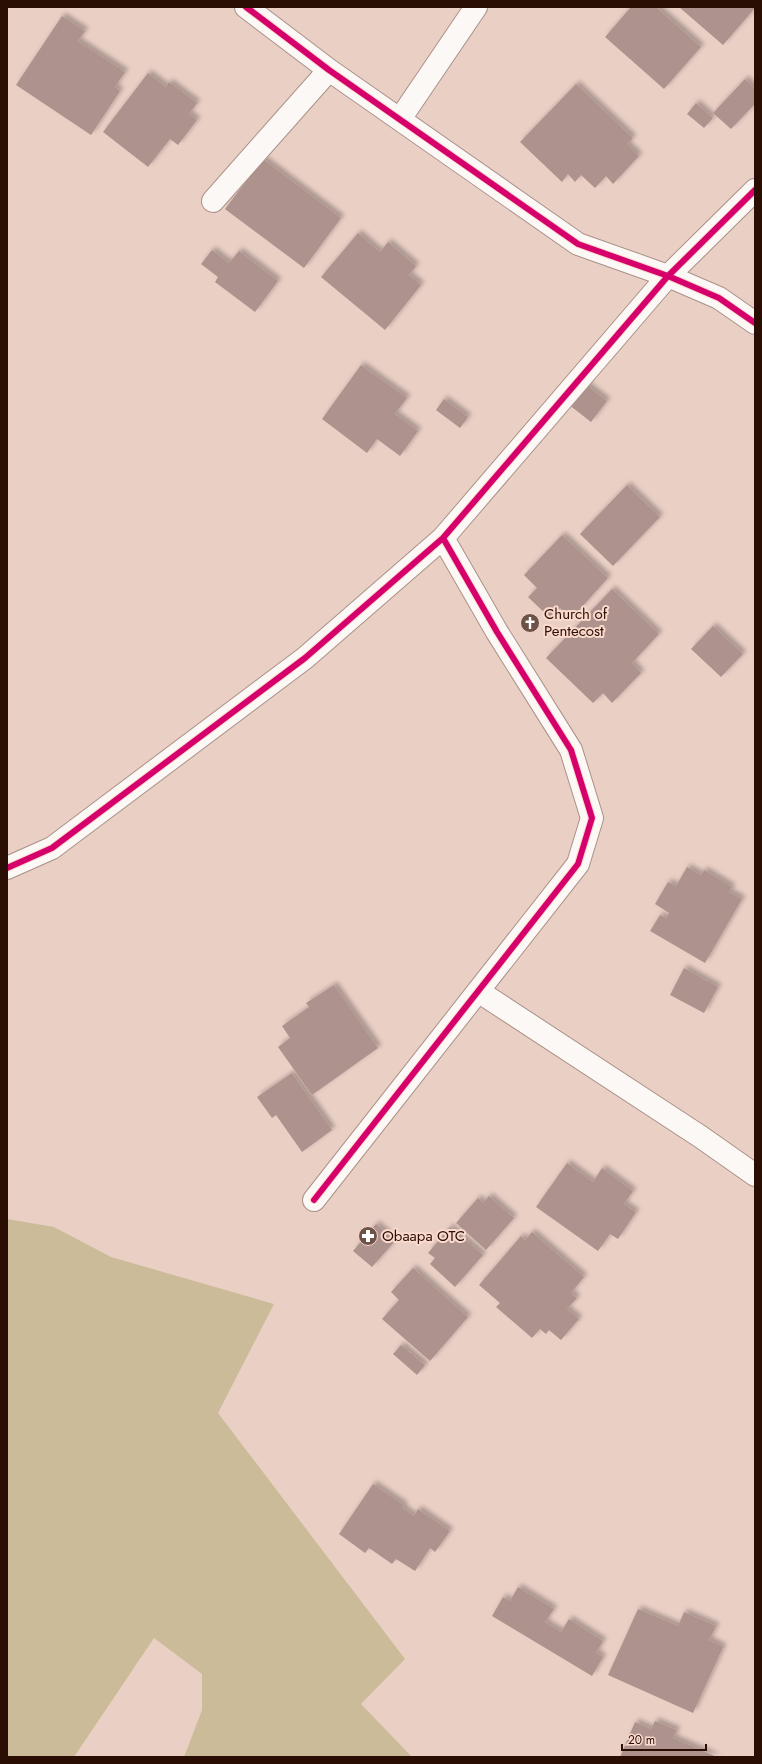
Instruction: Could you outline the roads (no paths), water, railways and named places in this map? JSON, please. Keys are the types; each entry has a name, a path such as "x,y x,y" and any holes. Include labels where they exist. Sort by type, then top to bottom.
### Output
{"street":[{"path":"246,7 329,70 578,244 668,276 719,298 755,323"},
{"path":"400,119 476,7"},
{"path":"213,201 329,70"},
{"path":"7,868 52,848 305,658 443,538 668,276 755,190"},
{"path":"314,1200 578,864 592,818 571,750 497,632 443,538"},
{"path":"478,991 702,1137 755,1175"}],"place":[{"name":"Church of Pentecost","path":"530,623"},
{"name":"Obaapa OTC","path":"368,1236"}]}
